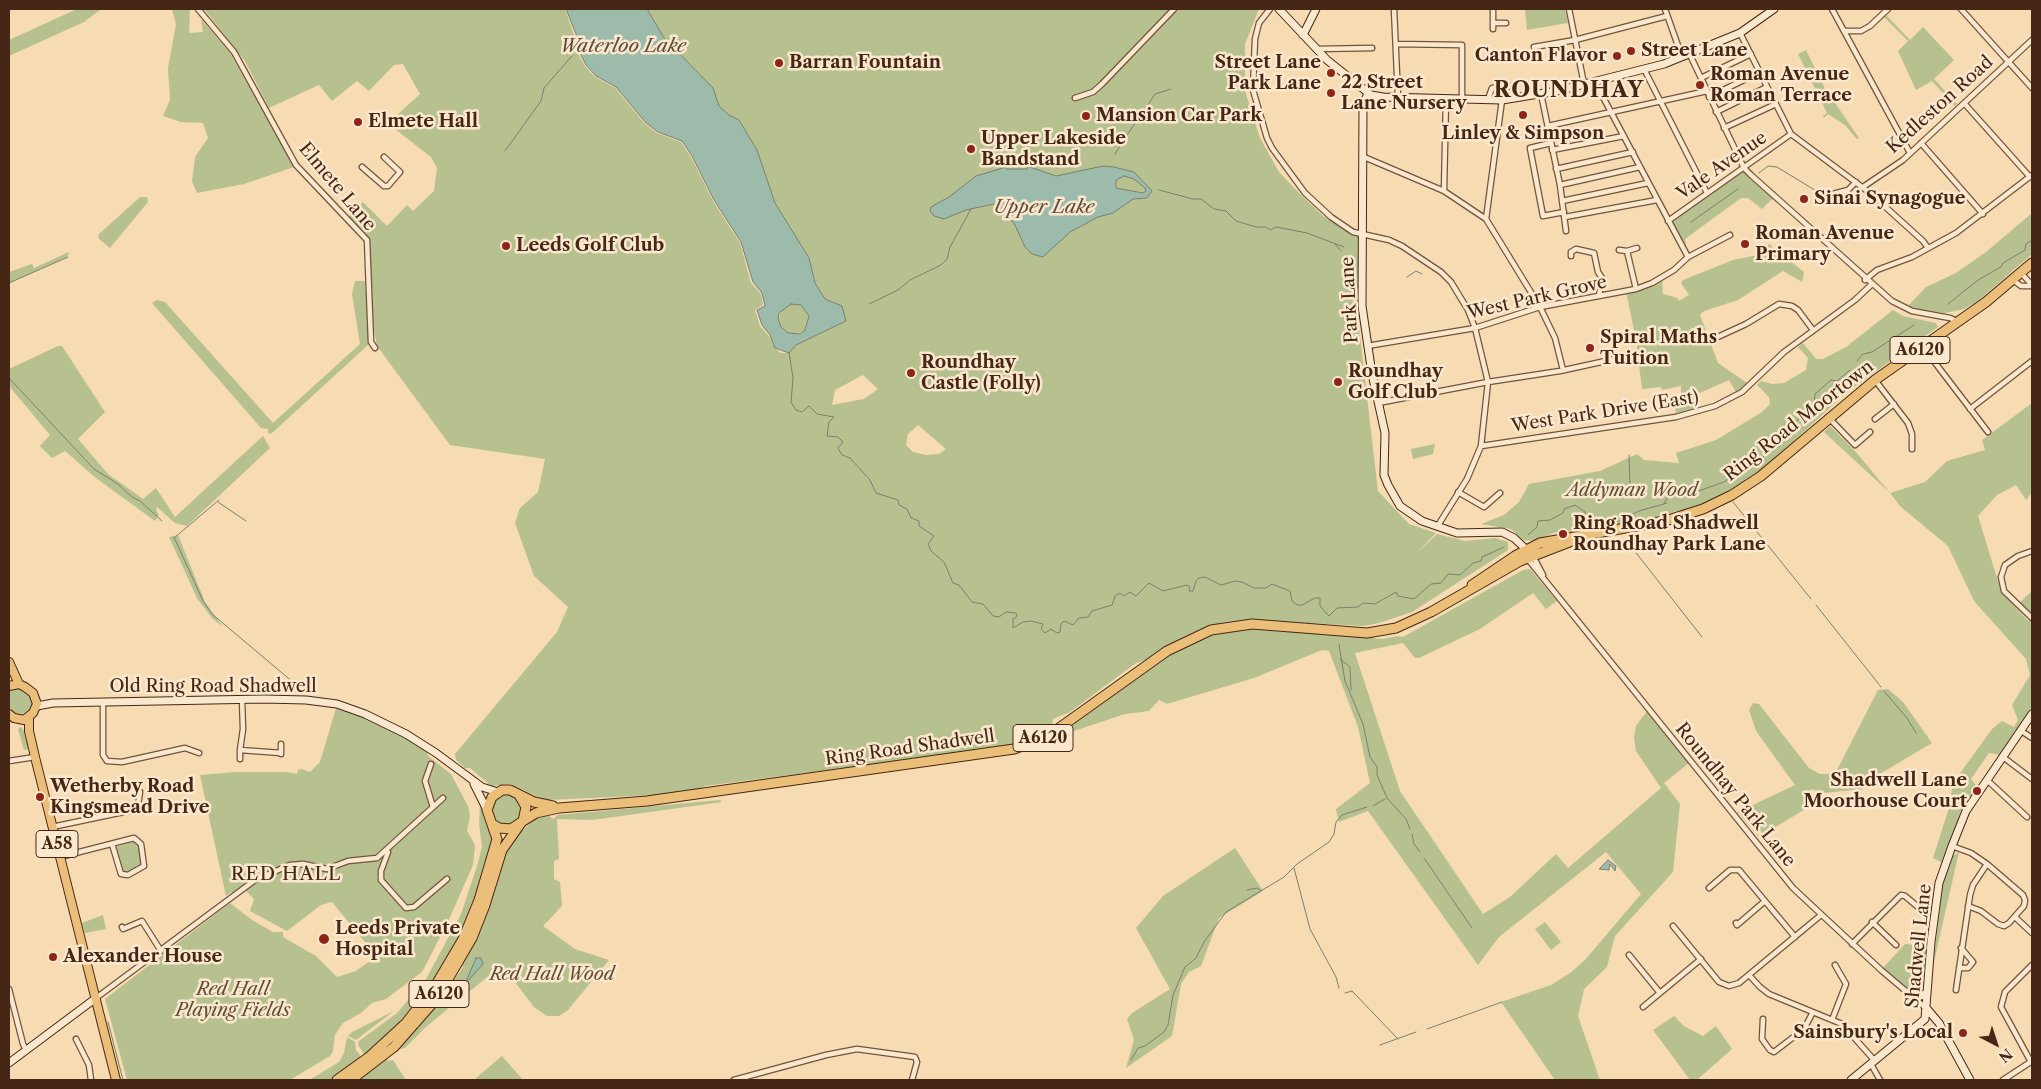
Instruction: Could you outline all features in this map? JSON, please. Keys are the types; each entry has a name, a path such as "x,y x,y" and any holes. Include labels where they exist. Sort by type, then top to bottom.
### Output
{"highway":[{"name":"Ring Road Moortown","path":"1527,554 1585,536 1665,521 1724,499 1761,476 1828,417 1875,380 1959,322 2032,263"},
{"name":"Ring Road Shadwell","path":"522,822 536,812 559,808 647,801 1014,749 1048,736 1167,651 1211,630 1252,624 1349,633 1380,632 1418,619 1462,592 1478,579 1527,554"},
{"path":"510,790 517,793 526,806 522,822 516,827 505,829 491,823 487,810 489,801 498,792 510,790"},
{"name":"Ring Road Shadwell","path":"517,793 534,802 559,808"},
{"name":"A6120","path":"352,1080 394,1047 437,998 472,938 485,905 502,850 522,822"},
{"name":"A6120","path":"336,1080 369,1057 395,1034 427,998 447,968 463,939 479,900 496,839 491,823"}],"main road":[{"path":"9,664 9,680"},
{"path":"9,664 19,684 32,692 37,706 29,718 19,719"},
{"path":"9,686 19,684"},
{"name":"A58","path":"9,714 19,719 29,731"},
{"name":"A58","path":"29,718 29,731 34,757 116,1080"},
{"name":"A58","path":"112,1069 112,1080"}],"street":[{"name":"Elmete Lane","path":"198,9 234,52 296,165 367,240 371,342 376,348"},
{"path":"1075,98 1093,92 1102,84 1174,9"},
{"path":"1270,9 1259,23 1253,57 1252,90 1266,138 1305,193 1330,217 1353,232 1389,240 1402,246 1441,272 1451,282 1468,310 1475,328 1488,382 1481,446 1458,492 1437,527"},
{"path":"1279,9 1327,60 1368,93 1375,96 1502,100 1541,94 1595,82 1682,58 1740,32 1772,10"},
{"path":"1304,35 1316,9"},
{"path":"1394,9 1398,97"},
{"path":"1492,9 1493,29"},
{"path":"1569,9 1584,84"},
{"path":"1665,9 1682,58"},
{"path":"1832,9 1910,153"},
{"path":"1845,31 1861,30 1870,26 1888,9"},
{"path":"1961,9 2032,88"},
{"path":"1534,47 1575,40 1667,16"},
{"path":"1493,23 1506,23"},
{"path":"1740,32 1792,134 1863,187 1923,241 1928,248"},
{"name":"Kedleston Road","path":"1863,187 1910,153 2032,40"},
{"path":"1396,44 1462,46 1462,98"},
{"path":"1317,49 1372,48"},
{"path":"1701,78 1751,54"},
{"path":"1690,55 1744,168 1865,280 1901,307 1959,322"},
{"path":"1644,69 1707,193"},
{"path":"1709,97 1760,72"},
{"path":"1595,82 1688,257"},
{"path":"1488,99 1492,88 1513,86 1516,98"},
{"path":"1716,112 1767,87"},
{"path":"1548,126 1707,91"},
{"name":"Park Lane","path":"1368,93 1363,105 1362,306 1367,346 1386,433 1384,475 1393,496 1408,513 1437,527 1457,533 1496,531 1507,535 1527,554"},
{"path":"1541,94 1560,185 1566,231"},
{"path":"1444,191 1446,98"},
{"path":"1486,219 1502,100"},
{"path":"1865,280 1877,270 1928,248 1983,214 2031,176 1964,103"},
{"path":"1724,128 1776,104"},
{"name":"Vale Avenue","path":"1668,221 1792,134"},
{"path":"1552,150 1624,136"},
{"path":"1551,143 1530,148 1543,216 1657,200"},
{"path":"1920,144 1983,214"},
{"path":"1556,169 1633,152"},
{"path":"362,167 384,186 388,186 400,172 384,157"},
{"path":"1364,157 1444,191 1486,219 1540,308 1555,338 1563,370"},
{"path":"1560,185 1640,168"},
{"path":"1833,194 1848,190 1856,182"},
{"path":"1562,201 1648,183"},
{"name":"West Park Grove","path":"1367,346 1475,328 1540,308 1636,289 1662,277 1688,257 1730,235"},
{"path":"1620,250 1627,251 1637,248"},
{"path":"1571,256 1570,249 1594,253 1598,272 1602,278 1599,296"},
{"path":"1627,251 1636,289"},
{"path":"2021,273 2032,286"},
{"path":"2013,280 2019,285 2032,286"},
{"name":"West Park Drive (East)","path":"1481,446 1639,423 1706,409 1742,392 1784,352 1856,300 1871,285"},
{"path":"1709,340 1746,324 1779,304 1786,304 1798,310 1813,330"},
{"path":"1944,318 1949,329"},
{"path":"1923,347 1988,432"},
{"path":"1378,403 1563,370 1633,355"},
{"path":"1970,409 2032,361"},
{"path":"1875,380 1911,428 1912,449"},
{"path":"1875,419 1894,404"},
{"path":"1828,417 1855,446 1870,432"},
{"path":"1458,492 1484,507 1500,492"},
{"path":"2032,551 2018,556 2005,565 2001,577 2004,591 2032,618"},
{"name":"Roundhay Park Lane","path":"1527,554 1793,888 1852,944 1928,1010"},
{"name":"Old Ring Road Shadwell","path":"32,692 53,702"},
{"path":"240,759 243,729 242,700"},
{"name":"Old Ring Road Shadwell","path":"37,706 53,702 306,700 352,708 444,758 471,780 488,790 498,792"},
{"path":"103,702 103,755 110,762 139,759 185,748 199,753"},
{"name":"Shadwell Lane","path":"1853,1080 1920,1026 1926,1019 1928,1010 1927,993 1940,883 1952,846 1966,811 2032,714"},
{"path":"2020,730 2032,738"},
{"path":"240,750 281,754 281,744"},
{"path":"9,761 34,757"},
{"path":"2003,757 2032,780"},
{"path":"431,764 425,781 433,807"},
{"name":"Old Ring Road Shadwell","path":"471,780 487,810"},
{"path":"1987,780 2027,817"},
{"path":"52,826 135,809 138,805 140,792"},
{"path":"9,1063 231,897 269,873 290,865 303,864 327,869 348,860 377,858 390,849 443,798"},
{"path":"60,857 134,838 139,840 145,862 144,866 128,875 122,874 112,844"},
{"path":"1952,846 1971,853 1987,864 2025,897 2024,906 2007,925 2000,926 1981,911 1968,906"},
{"path":"390,849 382,866 381,880 402,906 410,909 414,908 447,879"},
{"path":"1956,990 1968,906 1973,885 1987,864"},
{"path":"1709,888 1730,870 1737,869 1795,937"},
{"path":"1852,944 1901,895 1905,896 1924,912"},
{"path":"1736,923 1737,925 1765,901"},
{"path":"1673,926 1700,959 1724,984 1734,985 1749,975 1821,915"},
{"path":"2015,917 2032,932"},
{"path":"122,927 123,929 148,918"},
{"path":"142,921 160,951"},
{"path":"1872,922 1896,945"},
{"path":"1959,968 1968,968 1973,962 1962,948"},
{"path":"1629,955 1660,993"},
{"path":"1643,1007 1700,959"},
{"path":"1832,1020 1846,984 1835,965"},
{"path":"2003,1080 2032,1061 2001,1007 2005,992 2030,967 2032,973"},
{"path":"1749,975 1764,991 1832,1020 1850,1030 1873,1063 1880,1080"},
{"path":"9,989 11,1008 26,1050"},
{"path":"1914,999 1927,993"},
{"path":"1928,1010 1939,1022 1970,1080"},
{"path":"1763,1019 1762,1039 1770,1050 1776,1051 1804,1029 1813,1012"},
{"path":"76,1039 89,1066 92,1080"},
{"path":"734,1080 850,1050 867,1050 913,1056 917,1062 912,1080"}],"green space":[{"path":"77,9 101,9 84,22 9,56 9,40"},
{"path":"172,9 190,9 189,33 203,32 201,19 230,53 294,167 244,184 197,193 192,182 195,157 208,138 203,123 181,122 163,116 170,100 168,68 176,24"},
{"path":"204,9 565,9 574,35 577,52 585,66 595,77 615,88 645,124 657,133 681,142 691,157 713,201 740,243 751,283 761,294 763,305 755,310 760,326 773,341 775,348 781,353 788,353 796,345 846,321 825,299 815,283 809,258 775,203 757,150 739,121 719,106 713,88 667,43 647,9 1259,9 1245,44 1245,91 1260,138 1279,172 1300,194 1323,216 1358,237 1359,328 1378,491 1409,524 1436,533 1415,555 1437,534 1465,541 1495,538 1508,542 1508,550 1412,612 1379,623 1364,626 1249,620 1225,622 1201,629 1146,660 1136,663 1070,712 1053,719 1051,730 1013,746 705,786 700,789 655,795 548,800 511,784 491,786 470,768 465,768 456,760 455,754 557,632 568,607 534,576 515,523 520,508 538,492 545,459 450,445 377,346 371,314 367,240 347,218 363,202 387,226 407,205 413,211 434,191 437,168 431,157 395,129 395,117 420,94 403,64 394,65 369,91 357,81 332,101 319,85 269,108 245,61","holes":["863,375 878,389 864,399 832,405 835,390","918,425 946,449 939,454 926,455 913,452 906,445 908,434"]},
{"path":"1525,9 1565,9 1568,23 1527,30"},
{"path":"1884,13 1910,40 1923,27 1954,60 1934,79 1957,104 1955,106 1932,81 1916,90 1898,51 1908,41 1882,15"},
{"path":"1806,50 1824,87 1859,138 1857,139 1845,125 1828,114 1824,118 1823,116 1827,113 1798,54"},
{"path":"1744,168 1781,205 1772,199 1762,209 1748,198 1741,198 1685,239 1686,246 1683,249 1668,221"},
{"path":"140,197 147,197 148,202 110,248 98,238 99,234"},
{"path":"2032,213 2032,254 1978,301 1964,309 1945,313 1925,311 1908,306 1926,287 1956,273 1986,252"},
{"path":"1769,244 1804,272 1802,282 1783,271 1738,300 1704,311 1700,315 1718,363 1750,385 1737,394 1729,380 1693,396 1699,412 1676,417 1675,402 1681,394 1681,386 1662,390 1661,387 1642,389 1636,340 1626,291 1662,277 1663,294 1677,298 1679,301 1689,295 1681,283 1683,280 1733,260 1762,254"},
{"path":"69,252 67,257 9,283 9,272 32,264 34,268"},
{"path":"355,281 365,281 369,344 271,434 268,433 268,429 261,428 152,303 157,300 165,302 273,423 360,344 352,294"},
{"path":"794,304 805,308 809,319 805,330 794,334 783,330 779,319 783,308"},
{"name":"Addyman Wood","path":"1893,310 1903,316 1936,323 1938,327 1846,393 1767,466 1731,491 1677,515 1676,511 1650,520 1602,531 1556,532 1535,541 1523,540 1511,529 1481,524 1504,515 1519,502 1529,484 1600,471 1637,454 1644,460 1679,463 1676,453 1716,440 1762,412 1770,404 1769,397 1757,385 1761,381 1772,384 1784,383 1806,370 1808,358 1798,347 1803,343 1816,359 1823,359 1846,347"},
{"path":"58,346 62,346 105,412 78,439 108,474 143,499 156,488 175,517 263,436 270,448 187,526 175,523 157,507 156,510 159,515 155,521 96,478 65,451 52,458 40,446 50,435 9,386 9,369"},
{"path":"2032,403 2032,492 2026,500 2016,485 1997,495 1978,516 2001,591 2027,620 2032,621 2032,708 2000,755 1989,753 1971,779 1978,788 1961,810 1943,863 1933,858 1949,808 1953,783 1992,729 2002,721 2014,727 2018,720 2012,705 2030,675 2026,659 1974,601 1948,546 1901,507 1890,493 1925,482 1947,461 1985,450 1982,440"},
{"path":"1830,426 1855,451 1890,493 1824,432"},
{"path":"1435,444 1433,454 1413,459 1411,449"},
{"path":"178,535 205,602 223,627 212,618 197,598 169,537"},
{"path":"1530,569 1557,601 1546,609 1533,593 1480,629 1419,658 1415,658 1403,643 1355,653 1400,791 1483,914 1510,897 1556,854 1568,868 1661,788 1636,751 1634,738 1636,726 1647,711 1689,763 1664,783 1680,804 1673,872 1615,936 1607,967 1584,989 1578,1016 1600,1080 1555,1080 1501,1002 1551,985 1570,973 1585,960 1641,894 1606,852 1499,937 1478,965 1368,811 1339,822 1336,809 1370,783 1358,727 1329,651 1322,650 1254,678 1167,704 1159,700 1149,711 1125,714 1068,733 1066,730 1179,649 1210,636 1245,628 1281,629 1382,639 1397,636 1403,637 1523,570"},
{"path":"2032,591 2032,614 2019,603"},
{"path":"20,688 30,695 33,702 31,710 20,715 9,709 9,689"},
{"path":"1888,689 1903,702 1932,743 1863,784 1863,789 1823,793 1812,789 1804,799 1807,808 1759,837 1738,812 1795,785 1756,731 1749,710 1753,703 1759,704 1809,768 1820,774 1835,774 1878,690"},
{"name":"Red Hall Playing Fields","path":"336,708 352,712 419,744 427,751 428,756 451,774 468,806 470,816 467,831 475,845 473,865 447,924 422,972 386,999 372,1003 361,1013 343,1023 335,1035 333,1051 330,1056 290,1080 127,1080 105,999 230,903 252,920 273,932 283,932 283,937 316,956 337,977 356,971 374,958 371,944 365,942 332,902 321,905 287,931 250,911 254,899 246,891 236,898 231,892 226,896 200,775 236,772 286,772 297,774 298,770 302,769 310,772 320,762"},
{"path":"21,727 29,749 24,750 18,729"},
{"path":"504,793 518,797 524,814 511,828 493,822 490,804"},
{"name":"Red Hall Wood","path":"720,800 722,802 592,820 557,819 559,859 554,861 554,879 560,882 562,906 543,926 575,949 609,960 568,1010 559,1016 547,1016 534,1007 502,965 427,1026 405,1048 396,1050 388,1058 387,1061 393,1060 406,1080 356,1080 455,979 463,967 462,963 504,854 512,841 533,820 550,813 550,817 554,819 557,815"},
{"path":"480,804 484,818 494,837 475,901 451,956 429,990 402,1023 366,1057 358,1045 359,1041 397,1013 426,979 461,914 482,846 479,825"},
{"path":"136,841 139,844 142,866 124,873 116,847"},
{"path":"1235,848 1263,891 1219,918 1201,966 1189,972 1181,984 1172,1036 1126,1068 1134,1040 1127,1019 1132,1013 1170,989 1136,928 1163,896"},
{"path":"1959,852 1933,966 1943,879 1951,857"},
{"path":"103,915 106,929 85,933 82,923"},
{"path":"1545,922 1561,942 1551,950 1535,929"},
{"path":"1905,944 1928,946 1919,999 1883,968"},
{"path":"394,1011 356,1040 348,1036 352,1032"},
{"path":"1674,1016 1684,1026 1703,1036 1716,1026 1732,1049 1697,1080 1690,1080 1653,1030"},
{"path":"347,1037 355,1042 356,1050 363,1059 332,1080 309,1080 339,1062 344,1053"},
{"path":"502,1056 523,1080 477,1080 476,1078"}],"water":[{"name":"Waterloo Lake","path":"566,9 647,9 667,43 713,88 719,106 729,115 739,120 757,150 775,203 809,258 815,283 825,299 842,306 846,321 796,345 789,353 775,348 770,335 762,325 757,310 765,306 762,293 753,282 741,242 714,200 692,156 682,141 658,132 646,123 616,87 596,76 586,65 579,51 576,34","holes":["791,304 801,305 809,316 805,330 800,334 788,333 781,327 778,319 779,313"]},
{"name":"Upper Lake","path":"1027,166 1056,176 1103,166 1114,167 1134,172 1152,191 1147,198 1133,199 1113,213 1098,217 1070,232 1043,257 1032,254 1025,247 1014,223 994,204 966,210 944,219 934,216 930,211 931,207 949,197 976,176 1006,167 1006,169 1027,169","holes":["1124,176 1134,179 1146,191 1143,193 1116,188 1116,180"]},
{"path":"1608,860 1616,866 1615,871 1610,864 1609,870 1599,869"},
{"path":"476,958 481,958 483,964 465,984"}],"waterway":[{"path":"505,151 541,101 544,88 572,56"},
{"path":"1140,117 1155,94 1171,89"},
{"path":"1115,154 1135,123"},
{"path":"1759,173 1768,166 1777,167 1831,200"},
{"path":"1691,222 1738,189"},
{"path":"1159,190 1193,199 1201,199 1214,209 1226,211 1236,221 1256,227 1266,227 1270,230 1276,227 1307,233 1344,247"},
{"path":"869,304 898,290 910,280 941,265 947,259 950,247 971,209"},
{"path":"1948,304 1978,280 2025,250 2026,244 2032,240"},
{"path":"1335,244 1341,251"},
{"path":"9,283 68,257"},
{"path":"1407,277 1416,271 1422,274"},
{"path":"1857,361 1863,354 1872,352 1914,325"},
{"path":"789,352 793,378 791,402 796,410 802,412 809,406 817,414 834,417 829,422 827,436 838,437 843,442 838,448 842,455 850,458 870,480 876,493 898,500 899,505 907,509 911,518 919,521 919,526 934,536 928,544 931,551 944,562 953,583 959,585 972,602 983,604 993,616 999,617 1006,612 1016,613 1017,616 1013,619 1013,628 1023,622 1031,621 1043,624 1041,629 1045,633 1051,629 1057,633 1060,632 1061,624 1064,621 1073,625 1079,618 1088,617 1092,611 1112,605 1115,596 1120,593 1124,596 1130,592 1136,596 1149,583 1163,591 1187,585 1190,587 1189,591 1193,591 1196,581 1199,578 1205,577 1221,585 1235,581 1254,588 1266,588 1272,584 1290,591 1292,601 1297,605 1320,598 1320,606 1329,616 1337,608 1358,607 1363,603 1375,604 1396,592 1398,596 1414,599 1431,584 1441,583 1448,574 1460,575 1473,563 1481,561 1482,557 1504,547"},
{"path":"1679,498 1724,482 1781,445 1782,438 1793,428 1798,419 1816,412 1817,408 1814,407 1815,394 1831,380 1837,381 1850,370"},
{"path":"9,378 94,469 118,484 162,521"},
{"path":"1621,495 1630,488 1629,455"},
{"path":"1664,503 1668,497 1673,496"},
{"path":"174,538 219,500"},
{"path":"218,502 246,521"},
{"path":"1733,502 1811,599"},
{"path":"1528,535 1537,527 1538,521 1550,520 1563,513 1564,509 1575,505 1585,512 1587,521 1590,523 1598,521 1603,517 1609,521 1617,522 1639,511 1667,503"},
{"path":"174,537 203,601 212,614 300,688"},
{"path":"1626,540 1702,637"},
{"path":"1816,605 1881,687"},
{"path":"1339,644 1345,681 1363,724 1370,757 1377,767 1377,775 1387,798 1406,819 1410,829"},
{"path":"1340,659 1350,667 1351,690"},
{"path":"1884,691 1907,718 1916,733"},
{"path":"1373,806 1385,799"},
{"path":"1131,1060 1138,1048 1145,1046 1164,1032 1168,1025 1173,995 1185,967 1196,958 1204,942 1226,912 1284,877 1297,864 1329,842 1334,834 1336,822 1342,815 1367,807"},
{"path":"1412,834 1414,844 1420,852"},
{"path":"1424,858 1472,928"},
{"path":"1294,868 1310,929 1336,977 1339,988"},
{"path":"1247,890 1257,888 1260,890"},
{"path":"1345,993 1352,991 1398,1039"},
{"path":"1427,1029 1502,1002"},
{"path":"108,1022 123,1080"},
{"path":"1380,1045 1416,1032"}],"place":[{"name":"Street Lane","path":"1631,51"},
{"name":"Canton Flavor","path":"1617,56"},
{"name":"Barran Fountain","path":"779,63"},
{"name":"Street Lane Park Lane","path":"1331,73"},
{"name":"Roman Avenue Roman Terrace","path":"1700,85"},
{"name":"22 Street Lane Nursery","path":"1331,93"},
{"name":"Linley & Simpson","path":"1523,115"},
{"name":"Mansion Car Park","path":"1086,116"},
{"name":"Elmete Hall","path":"358,122"},
{"name":"Upper Lakeside Bandstand","path":"971,149"},
{"name":"Sinai Synagogue","path":"1804,199"},
{"name":"Roman Avenue Primary","path":"1745,244"},
{"name":"Leeds Golf Club","path":"506,246"},
{"name":"Spiral Maths Tuition","path":"1590,348"},
{"name":"Roundhay Castle (Folly)","path":"911,373"},
{"name":"Roundhay Golf Club","path":"1338,382"},
{"name":"Ring Road Shadwell Roundhay Park Lane","path":"1563,534"},
{"name":"Shadwell Lane Moorhouse Court","path":"1977,791"},
{"name":"Wetherby Road Kingsmead Drive","path":"40,797"},
{"name":"Leeds Private Hospital","path":"324,939"},
{"name":"Alexander House","path":"53,957"},
{"name":"Sainsbury's Local","path":"1963,1033"}],"district":[{"name":"ROUNDHAY","path":"1569,91"},
{"name":"RED HALL","path":"286,875"}]}
